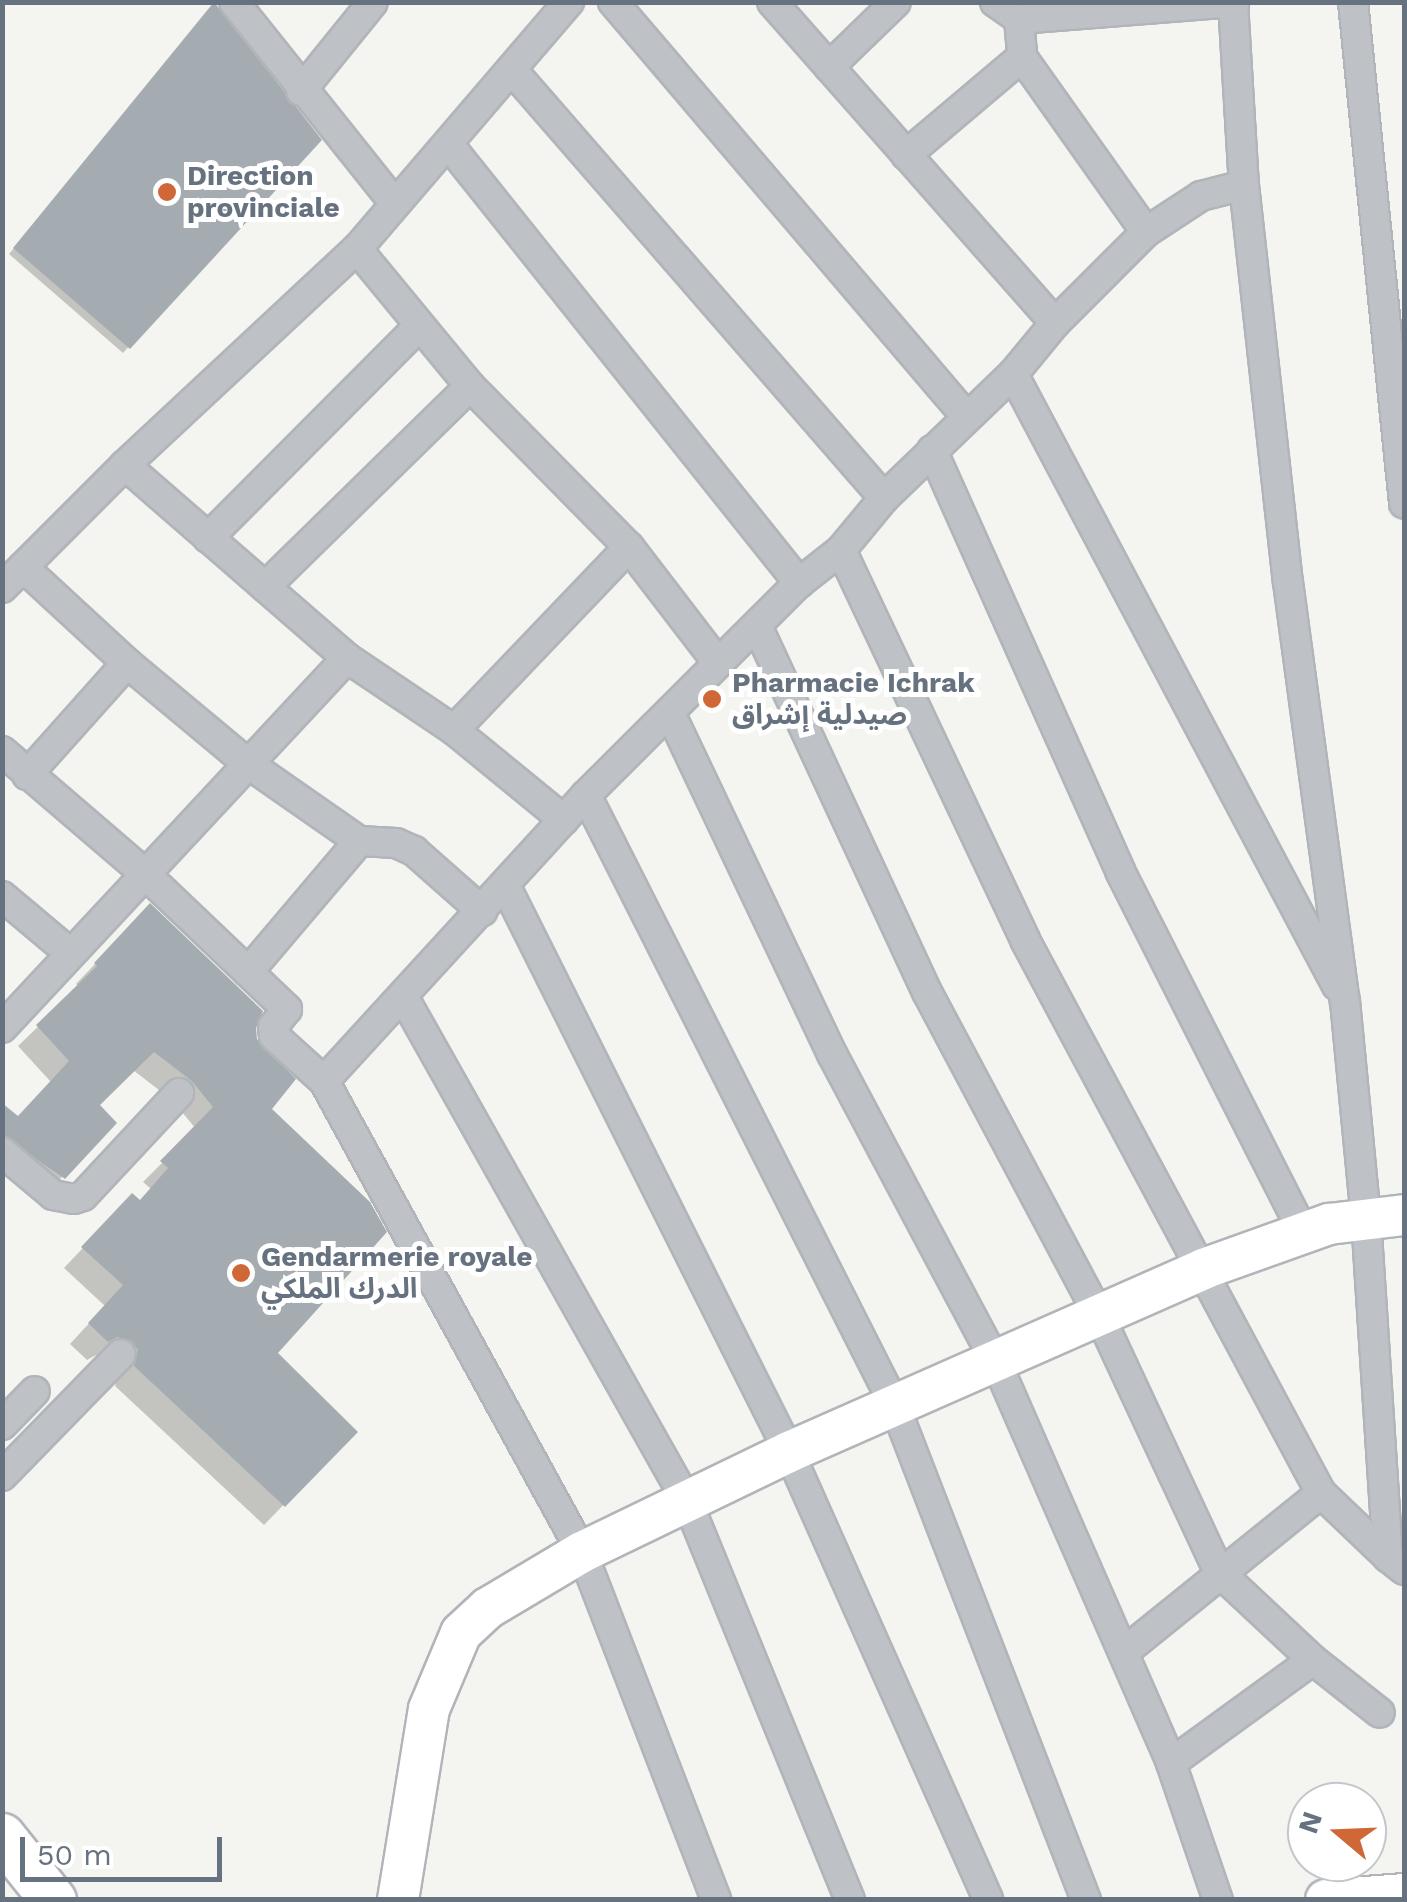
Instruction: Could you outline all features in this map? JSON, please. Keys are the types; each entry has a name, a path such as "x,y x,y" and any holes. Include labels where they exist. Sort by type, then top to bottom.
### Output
{"main road":[{"path":"2,1836 53,1900"}],"street":[{"path":"234,2 301,92 395,204"},
{"path":"301,92 373,2"},
{"path":"2,588 125,465 357,248 450,145 568,2"},
{"path":"613,2 966,416"},
{"path":"829,67 896,2"},
{"path":"995,2 1019,19 1234,2 1244,185 1288,582 1345,1000 1385,1217 1396,1564"},
{"path":"1353,2 1404,503"},
{"path":"774,3 1055,323"},
{"path":"1019,19 1022,57 1146,232"},
{"path":"906,155 1022,57"},
{"path":"512,70 884,498"},
{"path":"450,145 799,583"},
{"path":"324,1081 586,796 799,583 841,550 884,498 1012,374 1055,323 1146,232 1200,196 1244,185"},
{"path":"357,248 470,386 628,548 718,663"},
{"path":"208,538 418,327"},
{"path":"1012,374 1345,1000"},
{"path":"264,587 470,386"},
{"path":"932,450 1120,871 1303,1231"},
{"path":"125,465 347,658 454,730 564,820"},
{"path":"454,730 628,548"},
{"path":"841,550 1025,940 1321,1493 1396,1564"},
{"path":"23,566 127,663 247,763 359,841 396,843 414,851 482,911"},
{"path":"757,626 927,992 1100,1317 1219,1572 1313,1660 1380,1713"},
{"path":"2,1028 347,658"},
{"path":"27,775 127,663"},
{"path":"670,713 832,1054 997,1364 1171,1763 1218,1900"},
{"path":"2,751 144,872 286,1009 273,1027 274,1036 324,1081 582,1552 716,1900"},
{"path":"586,796 894,1404 1086,1900"},
{"path":"248,972 359,841"},
{"path":"505,885 790,1452 988,1900"},
{"path":"2,896 70,953"},
{"path":"404,998 688,1503 850,1900"},
{"path":"2,1152 54,1194 84,1196 179,1094"},
{"path":"398,1900 429,1709 461,1633 488,1608 582,1552 790,1452 894,1404 997,1364 1203,1269 1303,1231 1385,1217"},
{"path":"2,1476 121,1354"},
{"path":"2,1426 35,1390"},
{"path":"1124,1652 1321,1493"},
{"path":"1171,1763 1313,1660"},
{"path":"1326,1900 1388,1896"}],"building":[{"name":"Direction provinciale","path":"214,2 322,140 130,349 13,248"},
{"path":"150,903 263,1011 256,1028 257,1039 296,1079 272,1109 370,1202 387,1232 278,1353 358,1432 285,1507 134,1366 138,1350 132,1341 117,1337 108,1342 88,1323 123,1285 81,1247 132,1193 140,1200 168,1168 160,1161 213,1107 192,1081 154,1052 100,1105 117,1123 65,1179 2,1135 2,1103 18,1116 69,1061 36,1025 97,966 94,963"}],"place":[{"name":"Direction provinciale","path":"167,192"},
{"name":"Pharmacie Ichrak صيدلية إشراق","path":"712,699"},
{"name":"Gendarmerie royale الدرك الملكي","path":"241,1273"}]}
